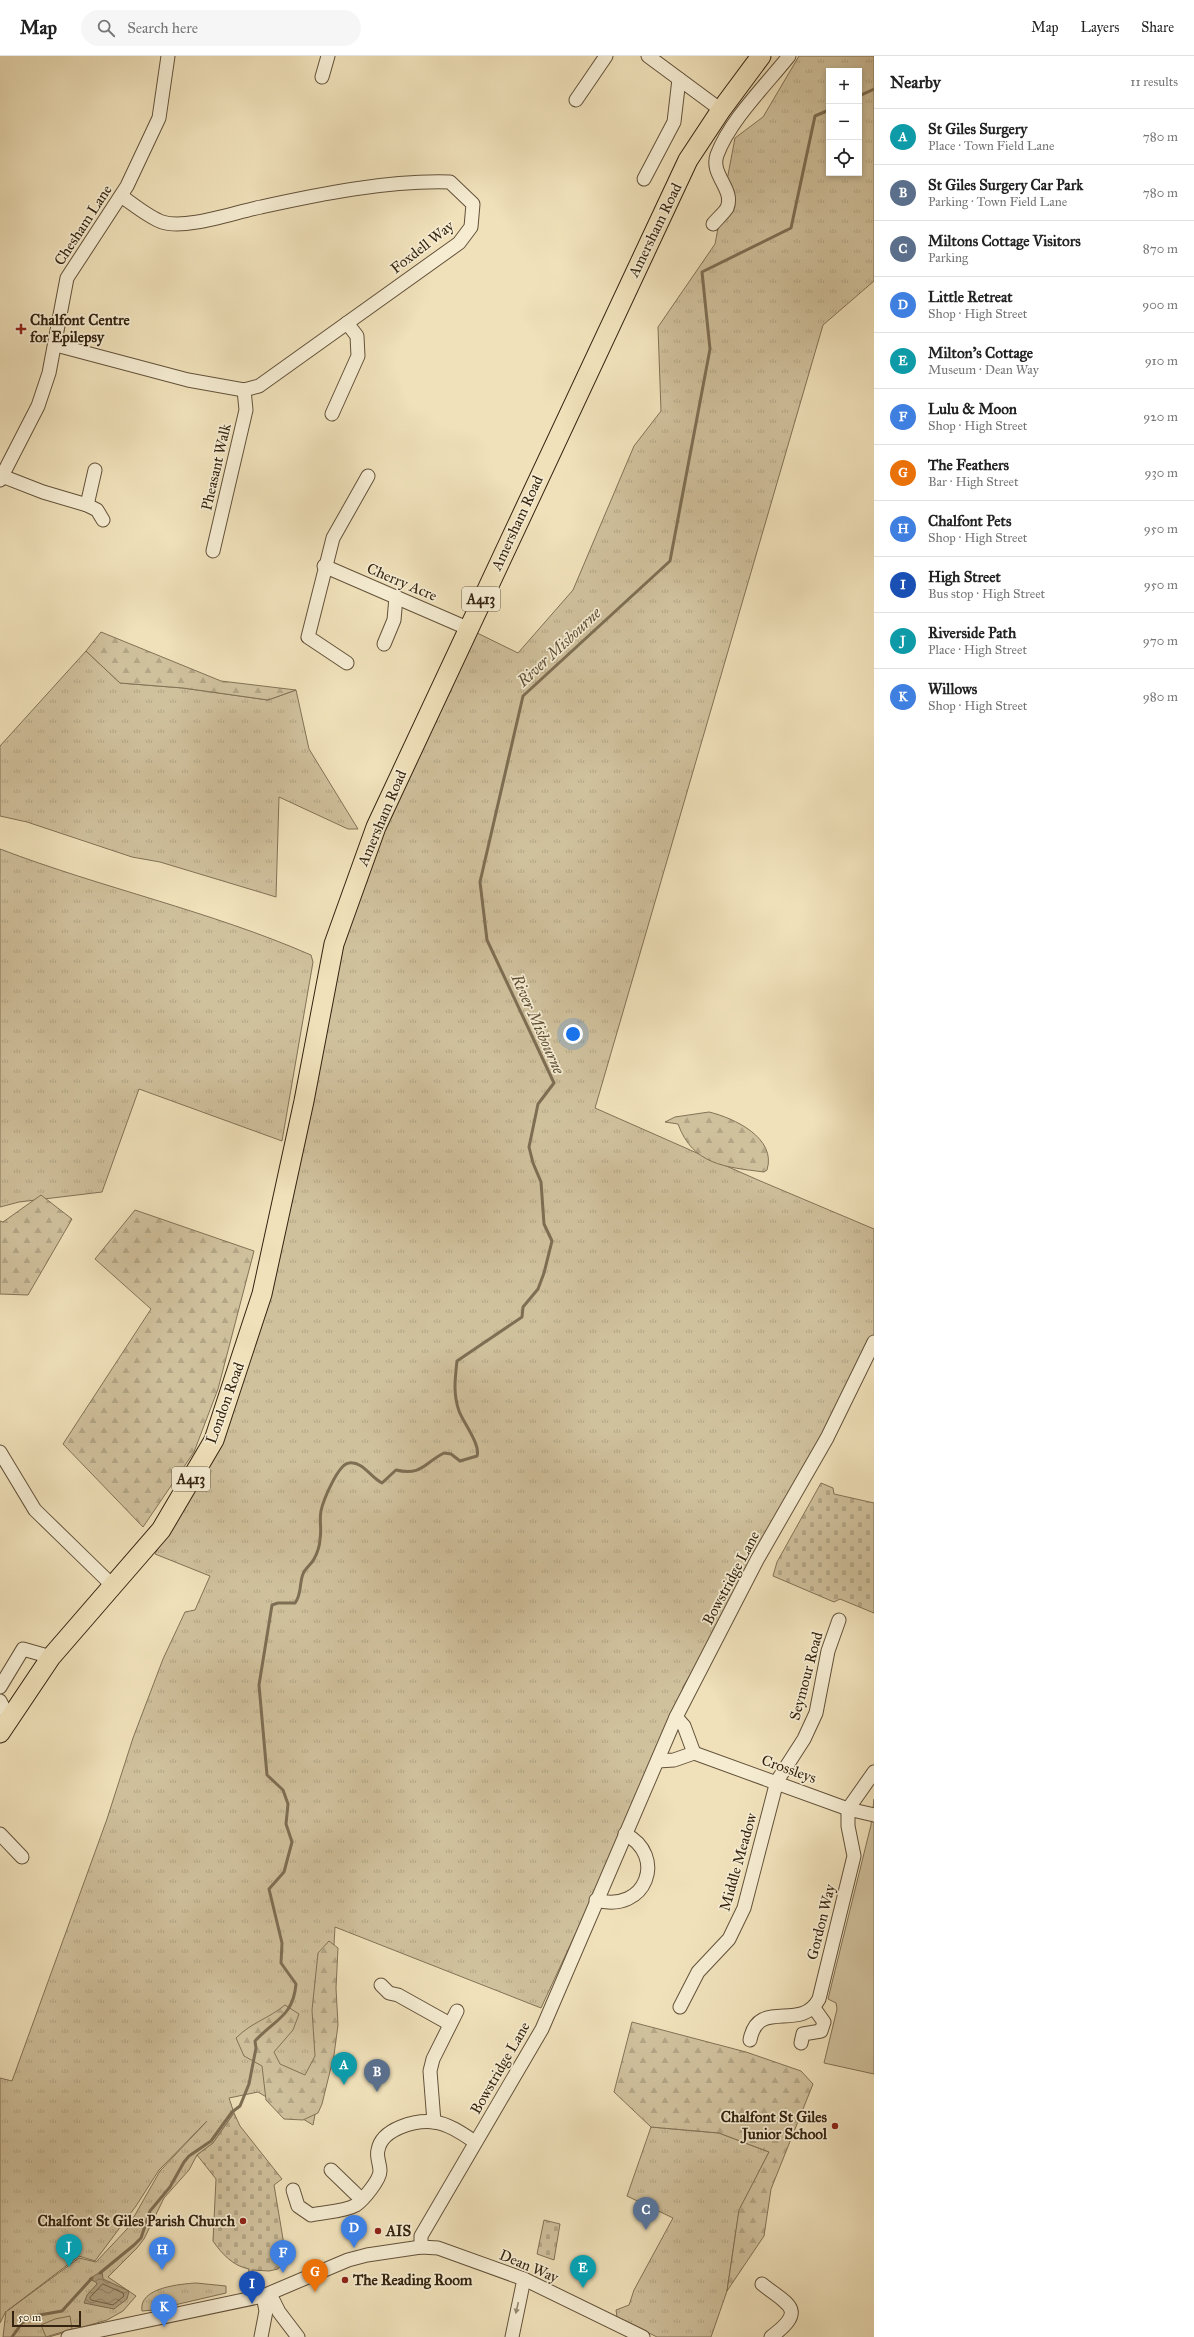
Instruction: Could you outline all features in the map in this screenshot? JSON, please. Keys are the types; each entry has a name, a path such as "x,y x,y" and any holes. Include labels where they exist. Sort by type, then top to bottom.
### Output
{"highway":[{"name":"Amersham Road","path":"289,1177 334,944 376,827 467,628 688,160 721,110 761,56"},
{"name":"London Road","path":"3,1725 50,1657 112,1585 145,1550 160,1530 214,1440 262,1294 289,1177"}],"street":[{"name":"Chesham Lane","path":"1,478 38,406 56,345 67,278 121,196 159,118 168,56"},
{"path":"322,77 328,56"},
{"path":"576,100 606,56"},
{"path":"648,56 721,110"},
{"path":"712,224 727,208 727,192 717,174 716,157 726,135 789,56"},
{"path":"644,179 674,122 679,79"},
{"name":"Foxdell Way","path":"56,345 188,380 244,390 259,386 459,242 471,227 473,204 450,182 428,181 352,191 261,207 193,223 162,222 121,196"},
{"path":"332,414 358,356 357,336 347,323"},
{"name":"Pheasant Walk","path":"213,551 246,410 244,390"},
{"path":"87,505 95,470"},
{"path":"347,663 308,637 324,566 333,538 368,476"},
{"path":"1,478 87,505 97,510 103,520"},
{"name":"Cherry Acre","path":"324,566 467,628"},
{"path":"384,644 394,620 396,597"},
{"name":"Bowstridge Lane","path":"421,2247 421,2236 542,2029 596,1900 676,1717 757,1560 827,1438 874,1344"},
{"path":"0,1452 35,1510 112,1585"},
{"name":"Seymour Road","path":"778,1781 804,1739 816,1713 828,1651 838,1620"},
{"path":"0,1687 23,1649 50,1657"},
{"path":"0,1701 3,1725"},
{"path":"658,1760 674,1760 694,1753 684,1726 676,1717"},
{"name":"Crossleys","path":"694,1753 778,1781 848,1808 874,1815"},
{"path":"848,1808 874,1772"},
{"name":"Middle Meadow","path":"680,2007 698,1972 729,1939 744,1908 778,1781"},
{"name":"Gordon Way","path":"814,2008 819,1999 854,1856 848,1826 848,1808"},
{"path":"0,1834 22,1856"},
{"path":"596,1900 610,1904 630,1898 641,1891 647,1879 646,1856 638,1841 625,1834"},
{"path":"381,1985 389,1993 398,1995 450,2024"},
{"path":"750,2040 751,2032 765,2018 774,2016 803,2015 814,2008 824,2022 821,2032 803,2034 801,2043"},
{"path":"434,2122 430,2071 433,2059 457,2011"},
{"path":"293,2190 298,2206 311,2215 348,2208 356,2204 376,2183 380,2173 377,2150 387,2136 401,2127 424,2122 434,2122 455,2129 475,2142"},
{"path":"332,2170 361,2199"},
{"name":"Dean Way","path":"68,2337 266,2295 348,2260 367,2255 421,2247 438,2248 524,2279 643,2337"},
{"path":"512,2337 524,2279"},
{"path":"762,2284 788,2303 791,2311 789,2321 772,2336"},
{"path":"261,2337 266,2310 266,2295"},
{"path":"266,2295 298,2337"}],"green space":[{"path":"799,56 874,56 874,281 823,325 595,1108 758,1180 874,1229 874,1341 768,1542 683,1687 676,1717 541,2008 335,1927 328,2048 313,2125 258,2092 229,2098 234,2113 213,2143 197,2155 189,2170 164,2198 144,2239 108,2277 136,2296 123,2311 107,2320 49,2337 3,2337 6,2311 0,2323 0,2078 12,2081 107,1819 133,1738 163,1659 185,1612 195,1610 210,1576 155,1554 214,1440 266,1277 334,944 467,628 518,653 573,590 634,446 661,411 658,327 715,244 735,138 763,117","holes":["207,2121 160,2171 127,2229 96,2262 79,2258 7,2311 79,2256 95,2261 136,2206 159,2170"]},
{"path":"101,632 221,681 296,690 268,700 183,688 120,683 86,651"},
{"path":"86,651 120,683 183,688 268,700 296,690 309,749 358,829 348,829 279,797 276,897 160,862 132,857 27,822 0,816 0,746"},
{"path":"0,849 77,876 234,925 311,955 313,962 282,1141 139,1089 102,1192 19,1202 0,1207"},
{"path":"709,1112 730,1119 751,1131 760,1139 766,1148 768,1159 767,1170 764,1172 736,1168 712,1162 692,1148 684,1138 678,1124 665,1122 675,1117"},
{"path":"41,1195 72,1219 28,1295 0,1294 0,1221 3,1222"},
{"path":"135,1210 254,1251 218,1389 194,1452 143,1527 63,1444 151,1309 95,1259"},
{"path":"821,1483 833,1488 834,1494 874,1503 874,1613 840,1599 834,1602 773,1576 777,1562"},
{"path":"874,1799 874,2074 824,2063 837,2009 836,2003 828,1999 871,1825"},
{"path":"329,1941 338,1948 336,1988 338,2025 334,2055 322,2104 318,2113 303,2120 284,2119 266,2100 262,2066 244,2056 236,2038 248,2028 285,2005 299,2014 293,2030 274,2052 280,2064 305,2075 315,2056 312,2010 318,1953"},
{"path":"632,2022 746,2052 801,2071 813,2084 771,2189 764,2236 727,2291 739,2210 769,2152 719,2133 651,2127 614,2092"},
{"path":"234,2113 240,2126 282,2179 274,2185 286,2257 278,2269 269,2271 252,2270 251,2277 248,2277 249,2269 228,2259 213,2241 216,2179 197,2155 213,2143"},
{"path":"651,2127 719,2133 769,2152 739,2211 727,2291 711,2337 657,2337 617,2317 616,2310 629,2305 634,2290 673,2218 627,2196"},
{"path":"544,2220 560,2224 554,2260 537,2254"},
{"path":"196,2283 226,2286 226,2293 153,2310 142,2311 143,2303 147,2297 154,2292 162,2288"},
{"path":"70,2316 72,2329 46,2337 41,2325 55,2319"}],"water":[{"path":"102,2271 103,2279 129,2291 127,2299 114,2309 84,2303 87,2295 97,2284 89,2279"}],"waterway":[{"name":"River Misbourne","path":"862,95 874,89"},
{"name":"River Misbourne","path":"100,2273 141,2238 150,2211 170,2187 184,2162 189,2156 211,2141 232,2112 240,2106 249,2084 256,2048 255,2041 282,2017 291,2004 294,1995 296,1984 281,1963 282,1943 269,1889 284,1872 292,1842 286,1824 288,1804 283,1790 267,1775 259,1685 272,1605 278,1603 295,1603 297,1600 300,1593 303,1574 314,1559 319,1547 321,1532 320,1514 322,1506 336,1476 345,1465 349,1463 359,1465 382,1483 396,1470 417,1470 444,1453 451,1454 460,1461 477,1456 478,1451 474,1440 461,1416 457,1405 455,1386 457,1361 522,1317 523,1307 538,1289 544,1273 552,1241 544,1224 541,1182 533,1163 529,1147 538,1104 554,1083 487,940 480,882 523,696 670,561 710,349 702,272 791,228 815,116 826,111"},
{"name":"River Misbourne","path":"12,2337 22,2323 34,2316 62,2311 92,2278"}],"place":[{"name":"Chalfont Centre for Epilepsy","path":"21,329"},
{"name":"St Giles Surgery","path":"344,2085"},
{"name":"St Giles Surgery Car Park","path":"377,2092"},
{"name":"Chalfont St Giles Junior School","path":"835,2126"},
{"name":"Chalfont St Giles Parish Church","path":"243,2221"},
{"name":"Miltons Cottage Visitors","path":"646,2230"},
{"name":"AIS","path":"378,2231"},
{"name":"Little Retreat","path":"354,2248"},
{"name":"Riverside Path","path":"69,2267"},
{"name":"Chalfont Pets","path":"162,2270"},
{"name":"Lulu & Moon","path":"283,2273"},
{"name":"The Reading Room","path":"345,2280"},
{"name":"Milton's Cottage","path":"583,2288"},
{"name":"The Feathers","path":"315,2292"},
{"name":"High Street","path":"252,2304"},
{"name":"Willows","path":"164,2327"}]}
